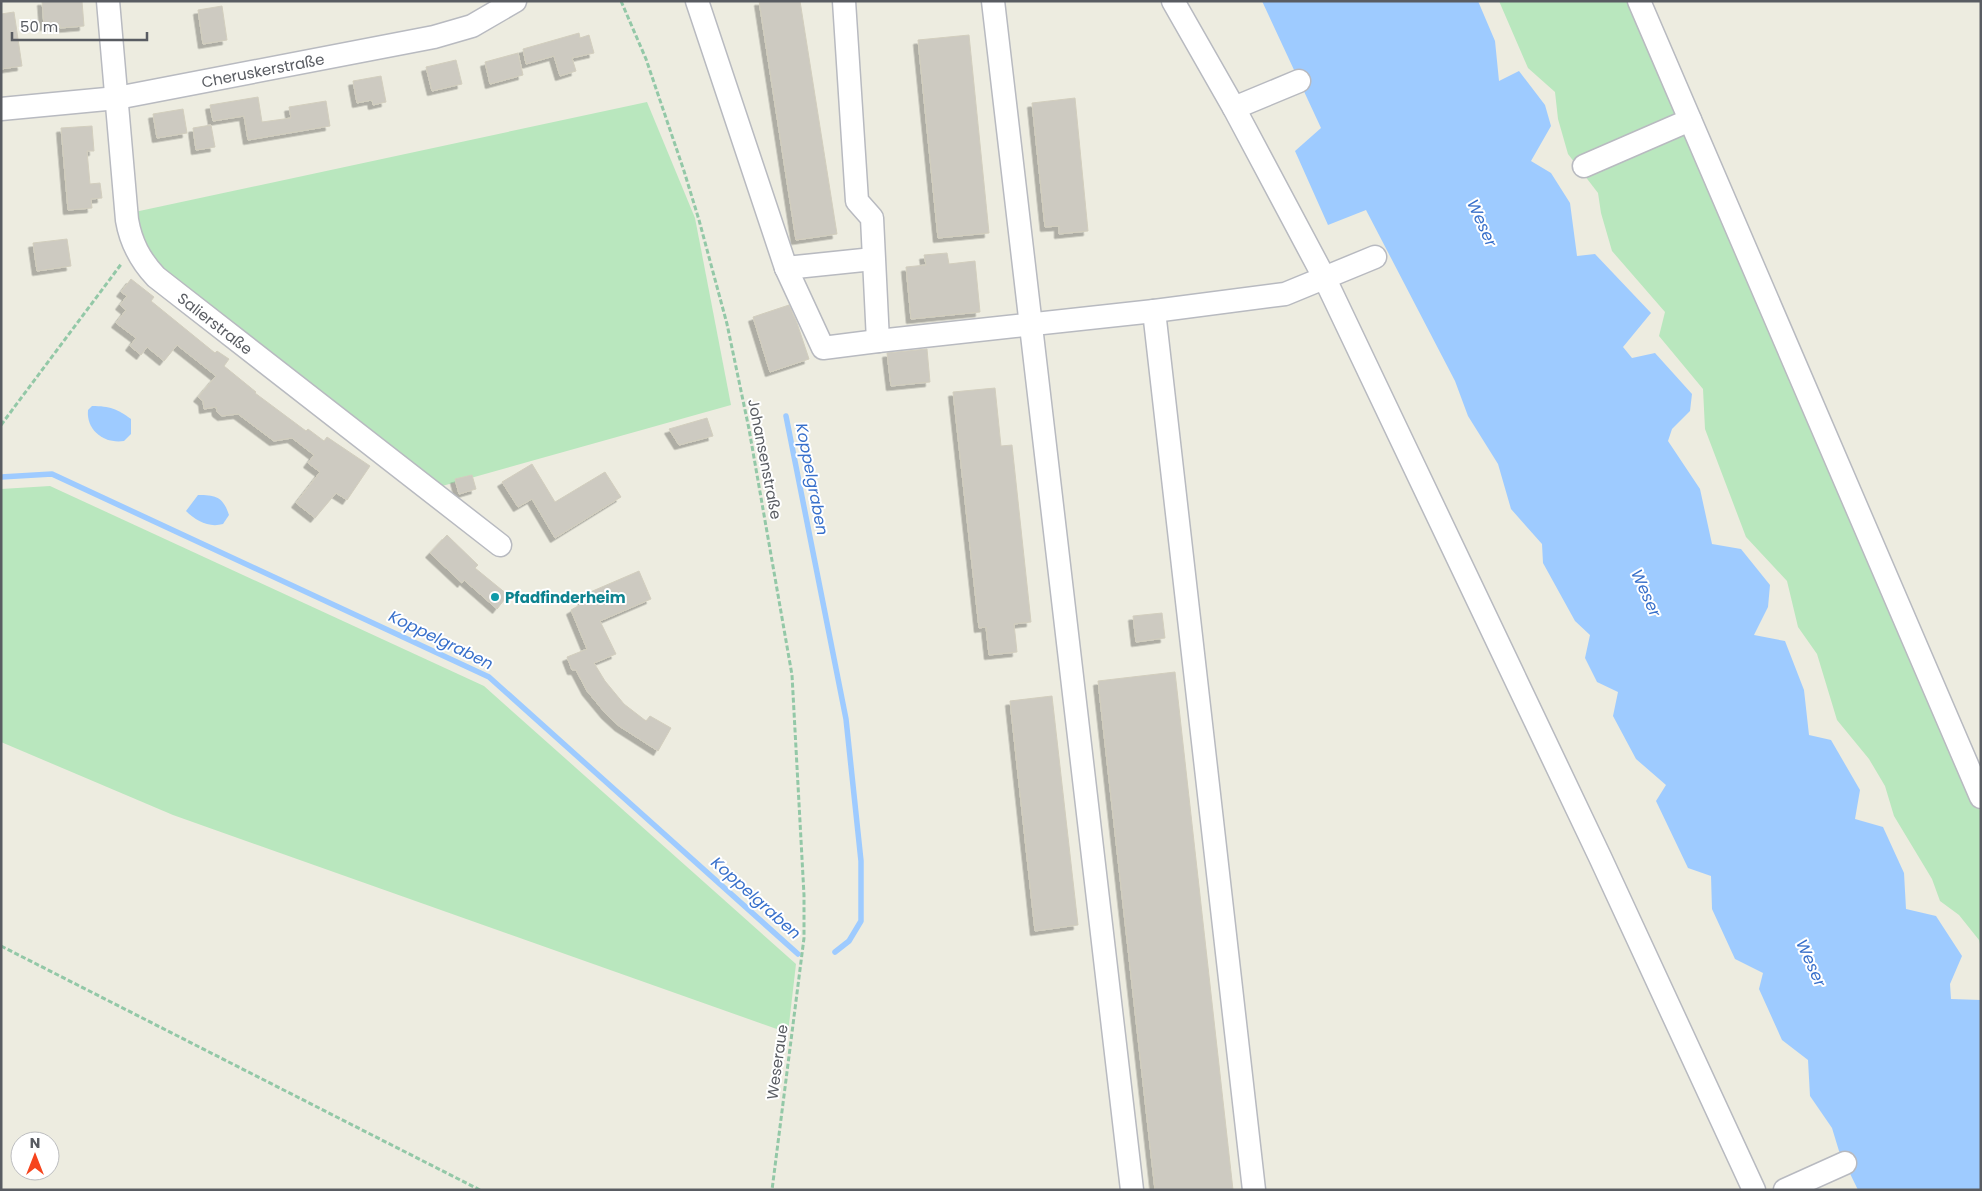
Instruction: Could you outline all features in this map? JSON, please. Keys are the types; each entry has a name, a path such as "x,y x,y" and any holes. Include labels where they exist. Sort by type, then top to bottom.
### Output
{"street":[{"name":"Salierstraße","path":"108,1 126,220 134,246 143,263 156,277 500,546"},
{"name":"Cheruskerstraße","path":"1,109 117,98 434,37 472,26 515,1"},
{"path":"697,1 786,268 823,348 1154,311 1286,294 1375,257"},
{"path":"844,1 857,201 872,218 878,341"},
{"path":"993,1 1132,1190"},
{"path":"1173,1 1234,108 1325,279 1600,857 1754,1190"},
{"path":"1639,1 1981,797"},
{"path":"1234,108 1299,81"},
{"path":"1584,166 1690,120"},
{"path":"786,268 873,259"},
{"path":"1154,311 1254,1190"},
{"path":"1786,1190 1845,1163"}],"path":[{"name":"Johansenstraße","path":"621,1 646,59 699,220 727,324 749,429 792,675 804,895 804,938"},
{"path":"1,424 134,246"},
{"name":"Weseraue","path":"772,1190 804,938"},
{"path":"1,946 480,1190"}],"green space":[{"path":"1499,1 1631,1 1981,813 1981,948 1979,940 1959,915 1940,901 1932,879 1894,816 1885,786 1869,759 1837,720 1817,654 1798,627 1787,581 1746,537 1705,429 1703,389 1659,336 1665,312 1612,251 1601,213 1598,193 1568,154 1558,119 1555,92 1528,68"},
{"path":"647,102 695,218 731,405 435,488 141,256 130,213"},
{"path":"50,486 484,686 796,964 788,1033 173,815 1,742 1,489"}],"water":[{"name":"Weser","path":"1262,1 1478,1 1495,41 1499,81 1519,71 1545,105 1551,126 1531,161 1551,173 1570,203 1577,256 1595,254 1651,313 1623,347 1632,358 1655,353 1692,394 1690,411 1672,429 1668,441 1700,489 1712,544 1741,549 1770,585 1768,607 1754,635 1785,641 1804,690 1809,735 1831,740 1860,790 1855,819 1883,827 1904,873 1906,909 1936,916 1962,956 1950,984 1951,999 1981,1000 1981,1190 1858,1190 1839,1151 1832,1128 1810,1096 1808,1060 1782,1040 1759,989 1763,973 1735,959 1712,909 1711,876 1688,868 1656,801 1666,785 1636,759 1613,716 1618,692 1597,682 1585,658 1590,635 1575,621 1543,563 1542,544 1511,509 1498,464 1468,416 1455,381 1366,210 1328,225 1295,151 1321,128"},
{"path":"92,406 113,409 131,419 131,434 124,441 117,441 104,438 98,434 90,424 88,417 88,410"},
{"path":"198,495 218,498 224,504 229,515 223,524 203,523 186,511"}],"building":[{"path":"42,1 82,1 84,26 60,28 60,25 44,26"},
{"path":"759,1 800,1 837,234 796,240"},
{"path":"222,6 227,40 203,44 198,10"},
{"path":"14,12 22,66 1,69 1,14"},
{"path":"579,33 580,38 589,35 594,53 572,58 576,71 560,76 554,56 526,64 523,49"},
{"path":"969,35 989,233 938,238 918,40"},
{"path":"518,53 523,75 490,84 485,62"},
{"path":"456,60 462,84 432,91 426,67"},
{"path":"381,76 386,102 373,105 372,100 357,103 353,81"},
{"path":"258,97 262,122 291,118 289,107 326,101 330,126 248,140 244,116 213,121 210,105"},
{"path":"1075,98 1088,231 1059,234 1059,226 1045,227 1032,103"},
{"path":"183,109 187,133 157,138 153,114"},
{"path":"211,125 215,147 196,150 193,128"},
{"path":"92,126 94,151 87,151 90,184 100,183 102,198 91,199 92,208 68,210 61,128"},
{"path":"67,239 71,266 37,271 33,243"},
{"path":"947,253 949,264 975,261 980,312 911,319 906,267 926,265 924,255"},
{"path":"131,279 154,297 151,301 215,353 217,351 229,359 224,366 255,393 306,431 308,429 324,441 327,437 370,466 347,500 336,493 315,518 296,503 320,472 308,463 314,455 292,438 274,441 238,414 222,416 217,412 216,407 204,409 203,401 198,397 216,376 177,345 164,361 147,347 141,355 130,346 136,338 116,323 126,310 120,305 127,296 121,292"},
{"path":"789,305 809,359 770,372 753,317"},
{"path":"927,349 930,382 891,386 887,353"},
{"path":"995,388 1001,446 1012,445 1031,622 1014,624 1017,652 989,655 986,627 979,628 953,392"},
{"path":"707,418 713,436 679,445 669,429"},
{"path":"532,464 555,502 605,472 621,497 555,538 532,499 518,507 502,482"},
{"path":"472,475 476,489 459,494 455,479"},
{"path":"447,535 478,565 475,568 508,595 497,609 464,580 462,583 430,553"},
{"path":"639,571 651,599 600,621 616,654 594,663 605,681 624,704 646,721 650,716 671,728 658,751 619,726 606,714 587,691 576,670 572,670 567,657 587,649 571,610 583,603 581,596"},
{"path":"1162,613 1165,638 1136,642 1133,616"},
{"path":"1175,672 1233,1190 1155,1190 1098,681"},
{"path":"1052,696 1078,925 1035,931 1010,701"}],"waterway":[{"name":"Koppelgraben","path":"786,416 846,719 861,861 861,921 849,941 835,952"},
{"name":"Koppelgraben","path":"1,477 52,474 489,677 798,954"}],"place":[{"name":"Pfadfinderheim","path":"495,597"}]}
